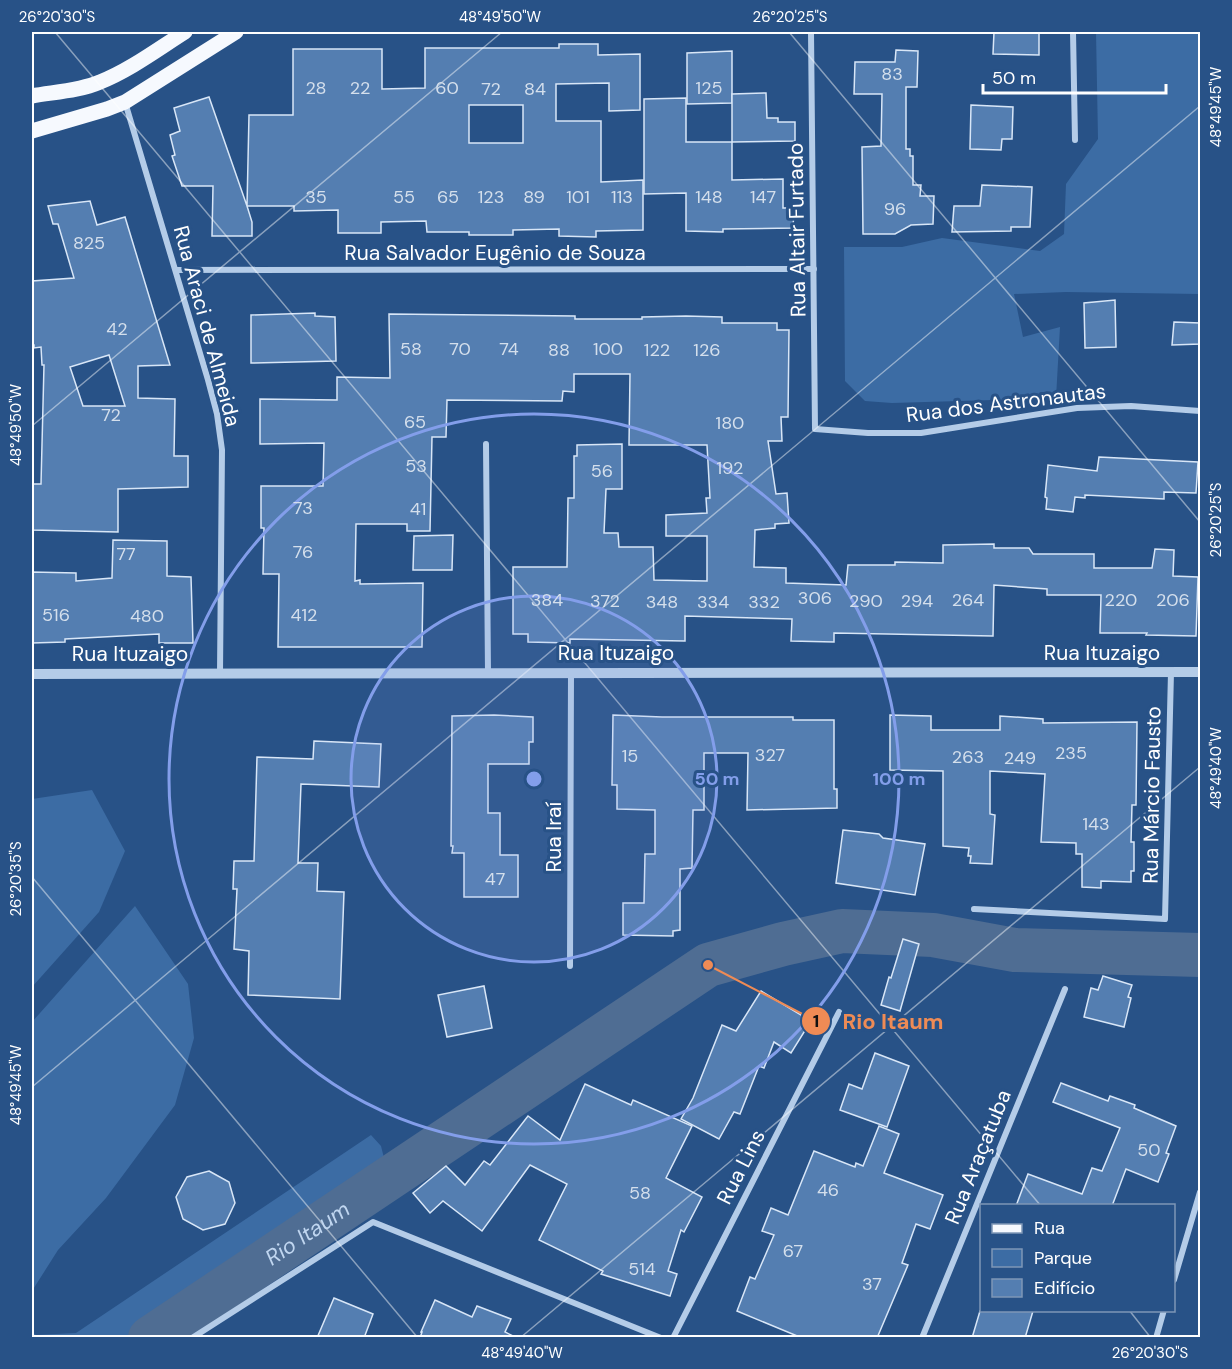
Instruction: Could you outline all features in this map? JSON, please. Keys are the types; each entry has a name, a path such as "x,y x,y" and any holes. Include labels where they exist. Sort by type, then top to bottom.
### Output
{"main road":[{"path":"32,96 100,82 184,32"},
{"path":"32,131 125,102 236,32"}],"street":[{"name":"Rua Altair Furtado","path":"811,32 815,429"},
{"path":"1073,32 1075,140"},
{"name":"Rua Araci de Almeida","path":"125,102 217,414 222,450 220,673"},
{"name":"Rua Salvador Eugênio de Souza","path":"176,270 813,269"},
{"name":"Rua dos Astronautas","path":"815,429 868,433 921,433 1077,408 1131,406 1200,411"},
{"path":"486,444 488,673"},
{"name":"Rua Márcio Fausto","path":"974,909 1165,919 1171,672"},
{"name":"Rua Ituzaigo","path":"32,674 1200,672"},
{"name":"Rua Iraí","path":"570,966 571,673"},
{"name":"Rua Araçatuba","path":"922,1338 1065,989"},
{"name":"Rua Lins","path":"673,1338 839,1012"},
{"path":"1175,1273 1200,1192"},
{"path":"192,1338 372,1222 661,1338"},
{"path":"1156,1338 1164,1312"}],"green space":[{"path":"1096,32 1200,32 1200,294 1066,292 1014,294 1023,337 1060,327 1056,398 892,403 865,401 845,381 844,247 902,247 942,238 1040,251 1064,234 1066,184 1098,139"},
{"path":"92,790 125,851 99,912 32,987 32,799"},
{"path":"135,906 188,984 194,1038 175,1105 106,1198 58,1250 32,1291 32,1022"},
{"path":"371,1135 381,1146 386,1166 135,1337 32,1337 32,1332 36,1335 76,1333"}],"building":[{"path":"994,32 1039,32 1039,55 993,54"},
{"path":"559,44 598,44 598,55 640,54 640,110 609,111 609,83 556,84 556,121 601,121 601,182 643,180 643,230 596,231 596,237 559,236 559,229 513,230 513,235 469,235 469,232 427,232 426,221 381,222 381,233 338,233 338,210 294,211 294,206 247,206 249,115 293,115 293,49 382,49 382,89 425,88 425,48 559,48","holes":["469,105 523,105 523,143 469,143"]},
{"path":"896,50 918,51 917,87 906,87 906,149 910,149 910,156 913,156 913,185 921,185 920,196 934,196 933,224 911,225 895,234 863,234 862,147 881,146 882,94 854,94 855,62 895,62"},
{"path":"732,51 732,103 687,104 687,53"},
{"path":"766,93 767,118 778,118 778,122 795,122 795,141 732,142 732,94"},
{"path":"209,97 252,222 252,236 212,236 213,186 182,186 172,156 175,155 170,135 180,131 174,108"},
{"path":"686,98 686,142 732,142 732,180 783,179 783,208 794,208 793,228 723,229 723,232 686,231 686,193 644,194 644,99"},
{"path":"971,105 1013,107 1012,139 1002,139 1001,150 970,149"},
{"path":"982,185 1032,187 1030,227 1011,227 1011,231 952,232 954,206 980,206"},
{"path":"90,201 97,225 125,217 170,365 138,366 138,398 175,399 174,456 188,456 188,487 118,489 118,532 32,530 32,484 41,484 44,365 42,365 41,347 34,348 32,345 32,281 74,278 58,224 53,224 48,206","holes":["109,355 125,406 83,406 70,367"]},
{"path":"1115,300 1116,347 1085,348 1084,303"},
{"path":"315,313 315,316 335,317 336,361 251,363 251,315"},
{"path":"389,314 575,316 575,319 642,319 642,317 686,316 722,317 722,323 777,323 777,330 789,330 788,417 781,417 782,441 768,441 776,494 787,493 789,523 775,524 775,528 755,530 754,567 786,568 786,583 846,585 848,565 895,565 895,562 943,563 943,545 994,544 994,548 1029,548 1033,554 1094,554 1094,568 1152,568 1155,549 1174,550 1173,576 1198,577 1196,636 1100,633 1101,595 1047,595 1047,589 994,585 993,636 834,633 834,642 791,641 792,619 685,616 685,641 570,639 570,643 528,642 528,634 513,634 513,567 567,567 568,498 574,498 574,456 577,456 577,445 622,444 622,489 606,489 604,533 618,533 619,547 653,547 654,580 707,581 707,536 666,536 666,515 707,513 706,498 710,498 707,445 629,445 630,374 574,374 574,392 563,391 562,401 447,400 446,437 432,437 430,531 407,531 407,524 356,524 355,581 360,580 360,584 423,583 422,647 278,647 279,574 263,574 264,528 261,528 261,486 323,486 324,443 260,444 260,399 337,400 337,377 390,378"},
{"path":"1174,322 1200,323 1200,344 1172,345"},
{"path":"1099,457 1198,462 1196,493 1164,492 1164,499 1085,495 1085,498 1075,497 1073,512 1046,509 1048,465 1097,471"},
{"path":"453,535 452,570 413,570 414,536"},
{"path":"113,540 167,541 167,576 191,577 193,643 159,643 159,634 32,643 32,572 76,573 76,581 112,578"},
{"path":"613,715 793,717 793,720 834,720 834,789 837,789 837,808 747,810 748,753 704,753 704,810 693,810 692,868 680,869 680,930 673,931 673,936 623,935 623,903 644,903 645,854 655,854 655,810 617,809 617,785 612,785"},
{"path":"890,715 931,716 931,730 1000,730 1000,716 1043,719 1043,723 1137,722 1136,805 1132,805 1131,842 1134,842 1134,871 1131,871 1131,882 1101,881 1101,888 1082,887 1082,854 1076,854 1076,843 1041,842 1045,774 990,771 990,814 995,815 992,864 970,863 969,848 943,846 943,771 890,770"},
{"path":"452,716 533,717 533,742 529,742 529,764 488,764 488,813 500,813 500,855 518,855 518,897 464,897 464,853 452,853 453,846 451,846"},
{"path":"314,741 381,744 379,787 301,784 298,863 318,863 317,891 344,892 340,999 248,995 249,951 234,949 237,889 233,889 234,861 254,861 257,757 313,759"},
{"path":"843,830 879,834 883,838 925,844 915,895 836,883"},
{"path":"903,939 919,944 900,1011 881,1005"},
{"path":"1103,976 1132,985 1124,1027 1084,1017 1091,988 1098,990"},
{"path":"484,986 492,1028 447,1037 438,995"},
{"path":"761,991 811,1021 791,1053 774,1042 764,1068 759,1066 740,1114 734,1112 719,1139 681,1119 693,1098 722,1025 736,1031"},
{"path":"875,1053 909,1066 887,1127 840,1110 849,1084 862,1089"},
{"path":"1061,1083 1108,1101 1110,1096 1135,1105 1134,1108 1176,1126 1166,1153 1169,1154 1158,1182 1126,1169 1113,1204 1017,1204 1028,1174 1082,1194 1092,1168 1102,1171 1120,1128 1053,1102"},
{"path":"585,1084 631,1105 633,1100 692,1126 666,1178 702,1197 684,1232 681,1230 668,1271 677,1274 670,1296 601,1274 603,1271 539,1240 567,1184 530,1165 482,1231 443,1201 430,1213 413,1193 446,1166 465,1185 484,1161 490,1165 528,1116 560,1140"},
{"path":"879,1126 899,1134 884,1173 943,1195 930,1229 916,1224 902,1263 908,1265 877,1338 802,1338 737,1311 750,1277 755,1279 774,1235 762,1231 771,1208 788,1215 814,1151 855,1167 856,1163 863,1166"},
{"path":"209,1171 229,1182 235,1203 225,1224 203,1230 183,1219 176,1197 187,1177"},
{"path":"334,1298 373,1314 364,1338 317,1338"},
{"path":"435,1300 472,1317 477,1306 511,1319 505,1332 517,1338 420,1338"},
{"path":"980,1311 1033,1312 1025,1338 972,1338"}],"waterway":[{"name":"Rio Itaum","path":"150,1338 708,965 783,944 842,931 933,935 1015,950 1200,955"}],"place":[{"name":"Rio Itaum","path":"708,965"}]}
